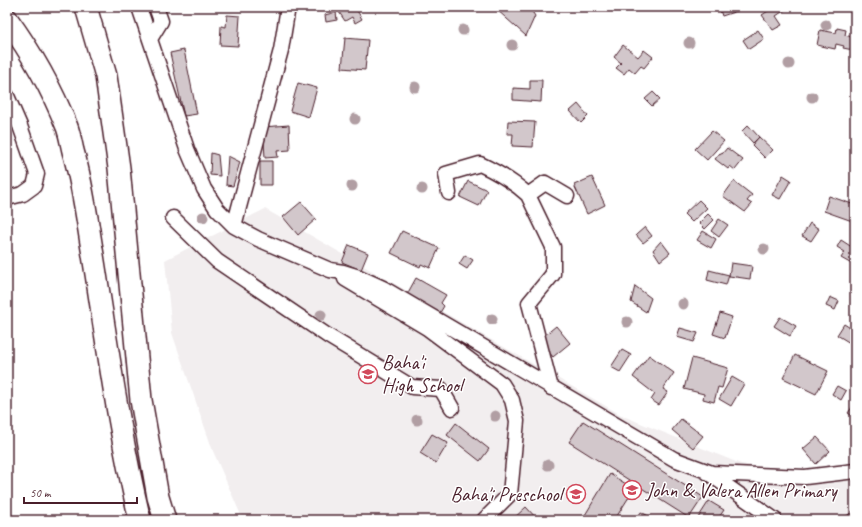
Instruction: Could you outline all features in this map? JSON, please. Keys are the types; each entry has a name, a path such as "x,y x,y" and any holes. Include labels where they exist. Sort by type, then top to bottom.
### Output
{"highway":[{"path":"86,7 106,76 119,168 141,400 158,497 165,520"},
{"path":"7,19 37,65 54,99 67,128 79,170 116,395 133,491 140,520"}],"street":[{"path":"139,7 187,149 204,189 217,209 234,226 258,239 330,270 427,328 502,384 512,400 517,421 510,494 484,520"},
{"path":"156,7 161,21"},
{"path":"150,39 161,21 167,7"},
{"path":"234,226 281,50 288,7"},
{"path":"7,96 20,126 37,174 34,186 23,194 7,198"},
{"path":"449,193 446,174 480,164 515,183 528,195 553,247 553,274 529,303 551,388"},
{"path":"528,195 544,183 567,196"},
{"path":"173,218 217,261 328,336 394,377 412,387 441,389 452,408"},
{"path":"330,270 359,277 383,288 674,459 705,471 712,473 805,477 855,471"},
{"path":"705,471 775,520"}],"shaded area":[{"name":"Baha'i High School","path":"265,209 623,416 741,464 855,480 855,520 243,520 213,451 172,333 165,260"}],"building":[{"path":"348,7 355,7 362,19 355,23 352,17 345,21 339,12"},
{"path":"498,7 529,7 535,16 526,36 496,9"},
{"path":"719,7 739,7 740,10 722,16"},
{"path":"774,7 782,7 785,10 776,16 782,25 773,30 762,15"},
{"path":"336,12 337,20 326,22 325,15"},
{"path":"227,15 240,16 238,46 220,45 221,26 226,27"},
{"path":"837,28 846,30 845,35 855,38 853,50 843,48 844,46 836,44 835,49 817,45 820,30 836,33"},
{"path":"758,30 764,39 749,49 743,40"},
{"path":"345,38 368,40 365,70 342,68"},
{"path":"623,45 638,57 644,50 653,57 644,68 641,66 635,73 629,68 624,74 616,68 621,63 614,57"},
{"path":"184,50 197,114 184,116 170,53"},
{"path":"530,80 542,80 541,102 513,100 513,88 530,89"},
{"path":"298,83 317,88 309,117 290,111"},
{"path":"653,92 660,99 652,106 645,99"},
{"path":"578,104 588,116 581,123 570,111"},
{"path":"508,121 535,122 533,147 512,146 513,134 507,134"},
{"path":"289,125 290,150 277,151 278,157 265,158 263,127"},
{"path":"748,125 759,137 753,143 742,131"},
{"path":"712,131 724,141 707,160 695,149"},
{"path":"759,137 773,150 765,158 752,145"},
{"path":"727,148 743,160 735,170 730,166 728,169 715,159"},
{"path":"211,153 218,155 220,176 210,175"},
{"path":"228,156 240,162 233,186 226,185"},
{"path":"260,161 272,161 272,185 260,185"},
{"path":"783,175 791,180 780,199 772,195"},
{"path":"592,177 605,205 587,214 574,185"},
{"path":"468,181 487,190 479,206 460,197"},
{"path":"734,181 752,195 747,201 752,204 745,212 723,196"},
{"path":"829,196 855,205 855,222 824,211"},
{"path":"699,200 707,208 692,222 684,214"},
{"path":"301,202 316,219 298,235 283,217"},
{"path":"708,214 714,220 705,229 699,223"},
{"path":"719,219 728,225 719,237 711,231"},
{"path":"810,223 819,229 811,241 802,236"},
{"path":"645,227 652,236 643,243 636,235"},
{"path":"402,231 439,248 430,268 421,264 420,267 391,253"},
{"path":"703,231 716,239 711,248 697,240"},
{"path":"841,240 855,249 855,266 841,258 845,252 837,247"},
{"path":"661,241 670,253 660,261 653,250"},
{"path":"349,245 368,253 361,270 342,262"},
{"path":"465,255 473,260 467,269 459,264"},
{"path":"731,263 752,266 750,279 729,276"},
{"path":"709,270 729,275 726,285 707,280"},
{"path":"416,278 446,295 441,303 444,306 438,316 405,298"},
{"path":"635,286 651,298 646,312 631,302"},
{"path":"830,297 839,301 835,310 826,306"},
{"path":"720,313 732,317 725,338 713,334"},
{"path":"780,317 796,326 790,336 774,326"},
{"path":"844,324 855,331 855,346 837,335"},
{"path":"556,326 570,343 553,357 539,340"},
{"path":"680,328 698,333 694,342 677,337"},
{"path":"622,350 631,355 620,372 611,367"},
{"path":"649,355 674,373 663,389 668,392 659,405 651,400 655,394 633,377"},
{"path":"795,355 828,371 816,394 783,378"},
{"path":"692,358 728,368 722,388 718,387 714,402 703,399 704,394 684,389"},
{"path":"732,377 744,384 731,406 719,399"},
{"path":"837,386 846,391 841,400 832,394"},
{"path":"855,403 855,418 848,413"},
{"path":"681,419 703,436 693,448 672,430"},
{"path":"583,421 703,497 689,518 569,442"},
{"path":"456,423 489,449 480,461 447,435"},
{"path":"432,434 448,443 436,463 420,453"},
{"path":"817,437 830,451 816,464 803,449"},
{"path":"610,474 634,489 617,516 624,520 582,520"},
{"path":"709,501 724,510 717,520 701,520 698,518"},
{"path":"526,507 538,520 512,520"},
{"path":"855,509 855,520 842,520"},
{"path":"641,512 656,520 636,520"}],"place":[{"name":"Baha'i High School","path":"368,374"},
{"name":"John & Valera Allen Primary","path":"632,490"},
{"name":"Baha'i Preschool","path":"576,494"}]}
